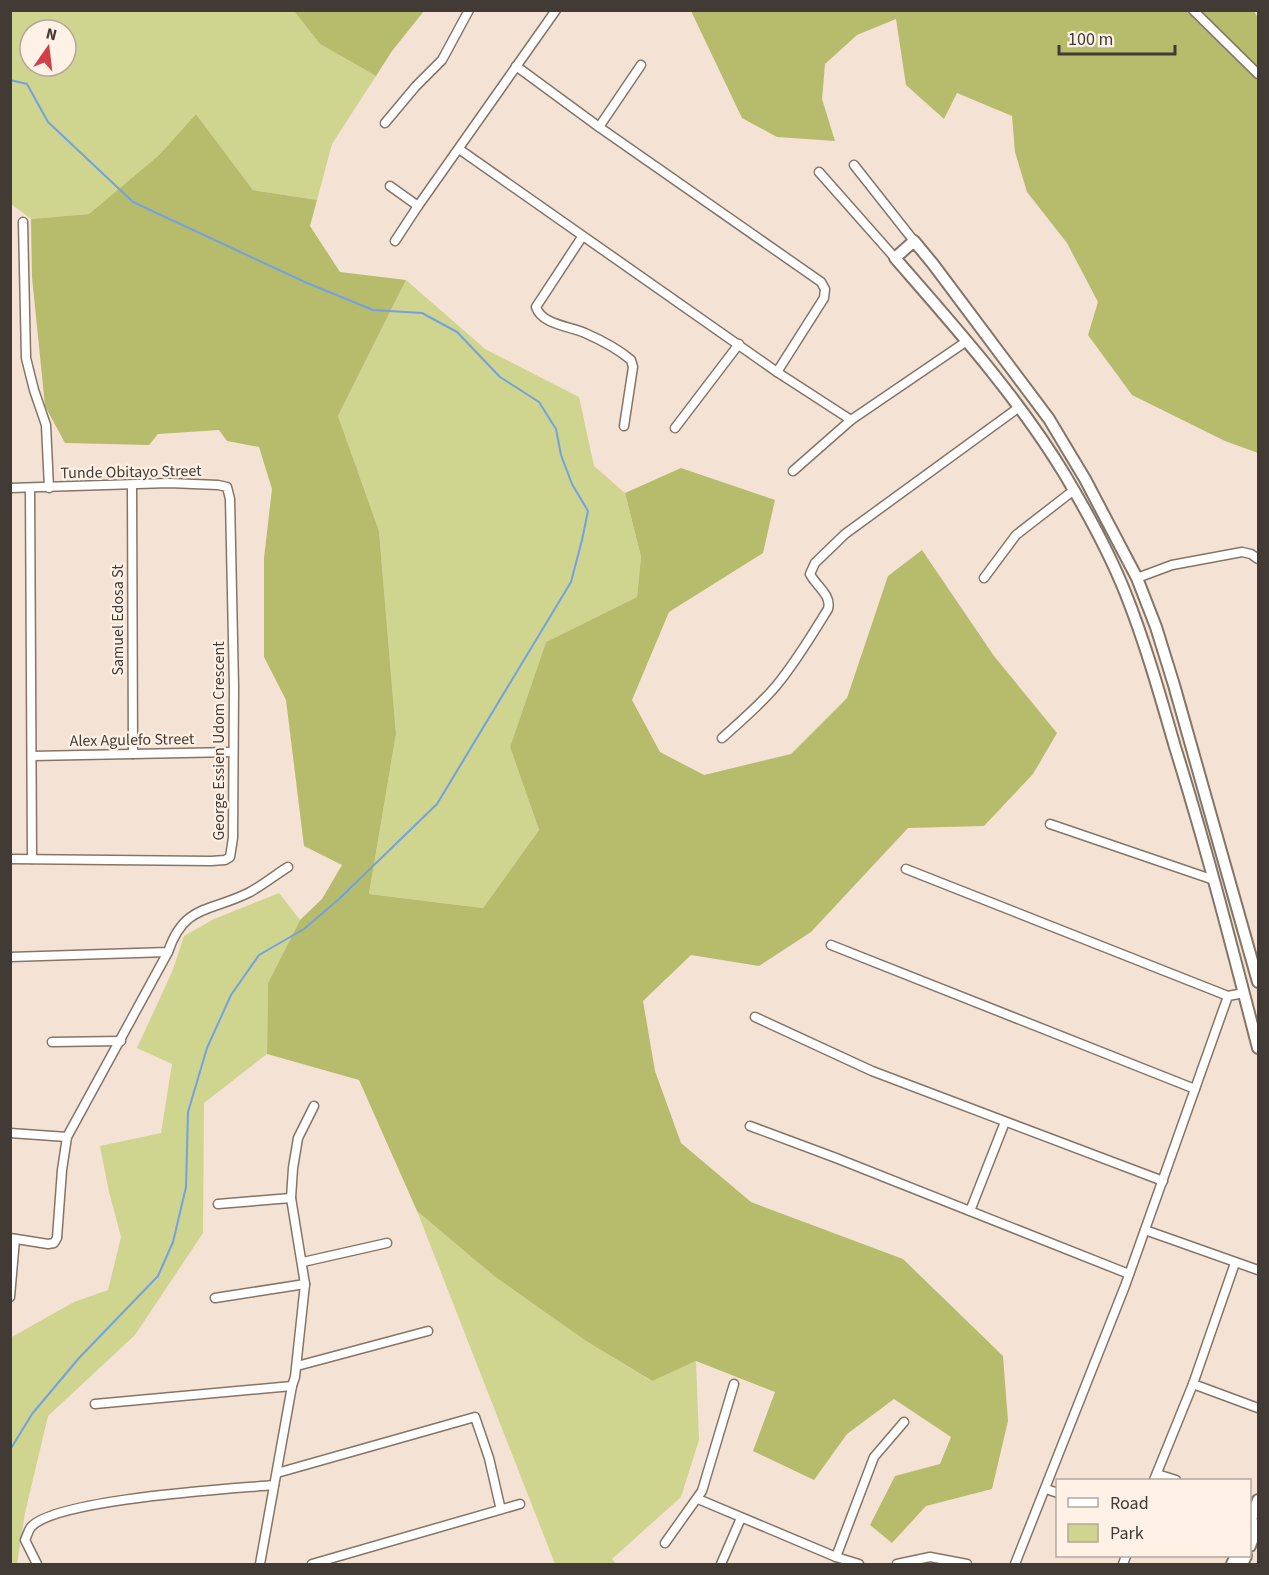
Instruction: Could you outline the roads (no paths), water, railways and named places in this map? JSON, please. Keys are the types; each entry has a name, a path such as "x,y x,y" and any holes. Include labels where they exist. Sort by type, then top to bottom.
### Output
{"street":[{"path":"385,123 416,86 442,60 469,10"},
{"path":"395,241 556,10"},
{"path":"1193,10 1258,74"},
{"path":"599,127 641,65"},
{"path":"516,66 599,127 821,282 825,289 824,298 777,372"},
{"path":"459,149 777,372 851,420"},
{"path":"854,165 933,264 1049,419 1085,479 1137,578 1156,627 1237,904 1254,950 1258,982"},
{"path":"819,172 966,341 1018,408 1074,490 1125,591 1148,655 1214,879 1258,1048"},
{"path":"390,186 418,206"},
{"path":"23,222 26,358 33,390 42,410 48,433 49,488"},
{"path":"582,237 536,307 542,315 560,326 584,333 631,360 633,367 624,426"},
{"path":"895,258 914,241"},
{"path":"793,471 851,420 966,341"},
{"path":"675,428 739,344"},
{"path":"722,738 749,715 776,686 828,609 830,604 828,598 810,574 815,563 845,534 1018,408"},
{"name":"Tunde Obitayo Street","path":"10,488 169,483 218,485 227,487 229,512"},
{"name":"Samuel Edosa St","path":"132,485 132,754"},
{"path":"30,488 32,860"},
{"path":"984,578 1016,535 1074,490"},
{"name":"George Essien Udom Crescent","path":"10,859 225,860 230,857 232,852 234,687 229,512"},
{"path":"1137,578 1173,565 1242,552 1258,559"},
{"name":"Alex Agulefo Street","path":"32,756 233,752"},
{"path":"1050,824 1214,879"},
{"path":"10,1297 13,1239 48,1244 54,1243 57,1238 67,1137 121,1041 168,952 173,937 191,915 248,893 288,867"},
{"path":"906,869 1228,996 1244,993"},
{"path":"1222,908 1237,904"},
{"path":"831,945 1195,1089"},
{"path":"10,957 168,952"},
{"path":"1015,1564 1129,1274 1228,996"},
{"path":"755,1017 872,1071 1163,1181"},
{"path":"52,1042 121,1041"},
{"path":"260,1564 297,1366 305,1284 291,1198 293,1168 298,1138 314,1106"},
{"path":"970,1211 1005,1122"},
{"path":"750,1126 1129,1274"},
{"path":"10,1133 67,1137"},
{"path":"218,1204 291,1198"},
{"path":"1145,1230 1258,1270"},
{"path":"303,1262 387,1243"},
{"path":"1156,1477 1193,1384 1235,1263"},
{"path":"215,1298 305,1284"},
{"path":"297,1366 428,1331"},
{"path":"665,1543 698,1499 734,1384"},
{"path":"1193,1384 1258,1408"},
{"path":"95,1404 292,1386"},
{"path":"277,1473 475,1417 489,1458 500,1506"},
{"path":"836,1557 874,1457 904,1422"},
{"path":"37,1564 25,1540 29,1528 38,1522 62,1514 100,1503 274,1485"},
{"path":"1046,1489 1056,1492"},
{"path":"698,1499 836,1557 859,1564"},
{"path":"312,1564 520,1504"},
{"path":"722,1564 741,1518"},
{"path":"1251,1543 1258,1524"},
{"path":"897,1564 930,1557 967,1564"}],"waterway":[{"path":"10,80 27,84 48,122 133,202 307,283 373,310 422,313 457,332 500,377 539,402 556,429 561,455 572,484 588,511 571,582 437,804 339,899 304,929 259,955 231,995 207,1048 188,1112 186,1187 173,1242 158,1276 79,1358 32,1414 10,1450"}]}
